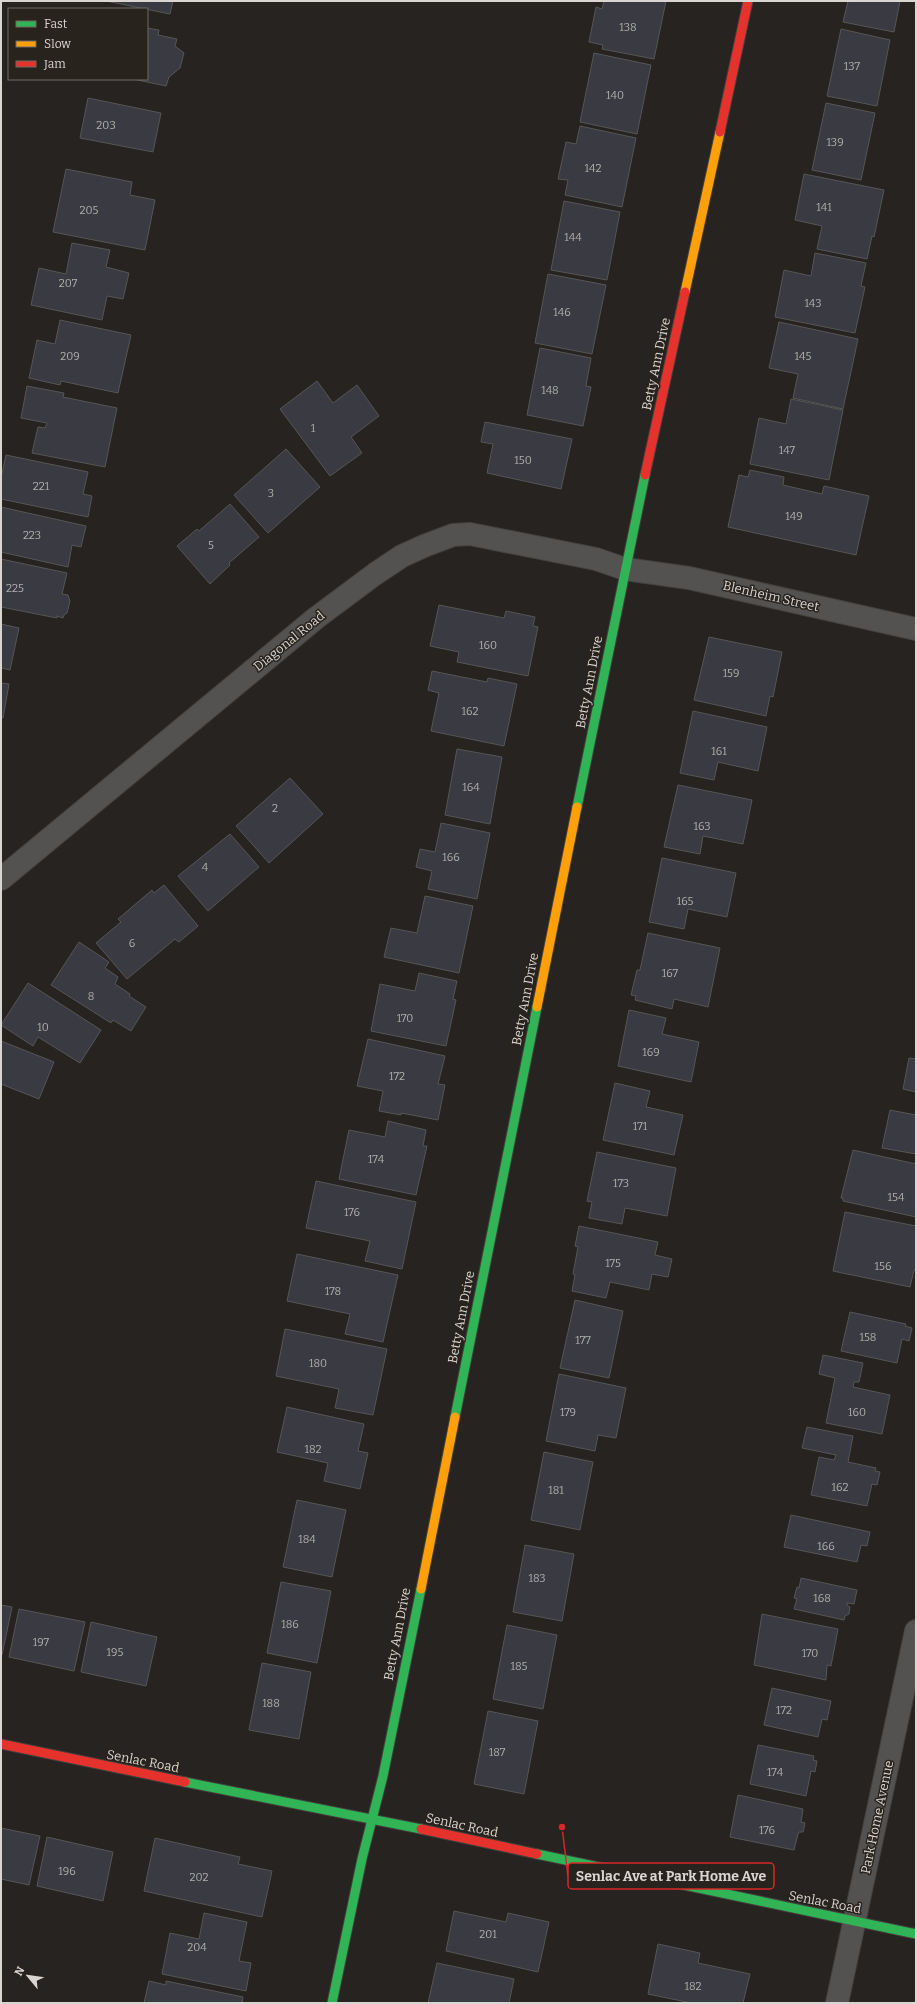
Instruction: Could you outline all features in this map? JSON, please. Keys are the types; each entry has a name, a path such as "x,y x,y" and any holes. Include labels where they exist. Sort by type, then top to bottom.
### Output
{"street":[{"name":"Betty Ann Drive","path":"332,2003 372,1818 383,1776 626,569 748,1"},
{"name":"Diagonal Road","path":"1,879 316,618 402,556 453,535 470,534 596,559 626,569"},
{"name":"Blenheim Street","path":"626,569 689,578 916,629"},
{"name":"Park Home Avenue","path":"837,2003 916,1631"},
{"name":"Senlac Road","path":"1,1744 100,1766 372,1818 916,1934"}],"building":[{"path":"106,1 173,1 170,14 148,10 148,8 140,8"},
{"path":"604,1 666,1 654,59 602,49 603,45 589,42 596,7 602,9"},
{"path":"848,1 900,1 894,32 843,22"},
{"path":"148,28 159,30 158,35 177,39 175,46 184,53 180,68 169,77 166,86 138,80 148,80"},
{"path":"841,29 890,40 877,106 827,96"},
{"path":"594,53 651,65 637,134 580,122"},
{"path":"88,98 161,113 153,152 80,138"},
{"path":"826,103 875,113 861,180 812,170"},
{"path":"580,126 636,138 622,207 565,195 568,180 558,179 566,142 576,144"},
{"path":"66,169 132,182 130,195 155,200 145,250 53,232"},
{"path":"804,174 884,190 874,237 872,236 867,259 817,249 822,226 795,220"},
{"path":"564,201 620,212 607,280 551,270"},
{"path":"72,243 110,250 106,267 129,273 123,299 107,296 102,320 31,305 39,268 66,274"},
{"path":"815,253 866,263 861,286 865,287 855,333 775,317 784,270 811,276"},
{"path":"548,274 606,285 592,354 535,343"},
{"path":"60,320 131,335 118,393 61,381 60,385 29,378 37,340 55,344"},
{"path":"779,322 858,339 843,409 793,398 798,374 769,368"},
{"path":"540,348 591,358 586,386 591,387 583,426 527,415"},
{"path":"317,381 333,403 357,385 379,416 351,437 362,453 330,476 280,409"},
{"path":"27,386 64,393 63,397 117,408 105,467 32,453 38,427 45,428 47,423 21,418"},
{"path":"791,399 843,410 829,480 750,464 759,418 786,424"},
{"path":"485,422 572,439 561,489 487,473 493,444 481,442"},
{"path":"286,449 320,487 268,533 234,495"},
{"path":"6,455 88,472 83,494 92,496 88,517 1,499 1,478"},
{"path":"750,470 784,477 783,485 822,494 824,486 869,496 856,555 728,527 739,475 748,477"},
{"path":"230,504 259,537 229,563 230,565 210,584 177,546 197,529 199,531"},
{"path":"1,507 86,526 81,547 72,545 68,567 1,552"},
{"path":"1,559 67,573 62,594 68,595 70,601 67,613 63,618 1,607"},
{"path":"439,605 504,618 506,611 535,617 533,626 538,627 528,676 457,662 459,652 430,646"},
{"path":"1,624 19,628 10,670 1,668"},
{"path":"709,637 782,652 773,697 770,696 766,716 694,700"},
{"path":"432,671 487,682 488,678 517,684 504,746 431,731 439,693 428,690"},
{"path":"1,683 9,684 3,718 1,718"},
{"path":"693,711 767,727 758,771 718,762 714,780 680,773"},
{"path":"457,749 502,757 490,824 445,815"},
{"path":"290,778 323,814 269,863 236,826"},
{"path":"678,785 752,800 743,844 703,836 700,854 664,847"},
{"path":"441,823 490,833 477,899 428,889 432,871 416,867 420,849 435,852"},
{"path":"230,834 259,867 208,911 178,876"},
{"path":"662,858 736,873 727,917 688,909 684,929 649,922"},
{"path":"164,885 198,926 179,942 175,939 127,979 96,943 121,922 118,919 152,890 154,893"},
{"path":"425,896 473,906 459,973 384,957 391,928 417,933"},
{"path":"648,933 720,948 708,1007 674,999 672,1009 635,1000 636,996 631,995 637,970 640,970"},
{"path":"79,942 109,962 105,968 118,977 115,984 130,994 129,996 146,1007 131,1031 113,1020 111,1023 51,985"},
{"path":"419,973 457,981 453,999 456,1000 446,1046 371,1031 380,984 415,991"},
{"path":"28,983 101,1030 80,1063 38,1037 33,1046 1,1025"},
{"path":"629,1010 666,1018 662,1034 699,1042 691,1082 618,1066"},
{"path":"368,1039 445,1056 438,1084 445,1085 438,1120 401,1113 401,1115 379,1111 383,1091 357,1086"},
{"path":"1,1041 54,1062 39,1099 1,1084"},
{"path":"909,1058 916,1059 916,1092 903,1089"},
{"path":"615,1083 650,1091 646,1107 683,1115 674,1155 603,1140"},
{"path":"890,1110 916,1115 916,1154 882,1148"},
{"path":"388,1121 426,1130 423,1146 427,1146 416,1195 339,1179 349,1130 385,1137"},
{"path":"853,1150 916,1164 916,1217 843,1201 843,1198 841,1198"},
{"path":"597,1152 676,1168 667,1216 625,1208 622,1224 589,1218 592,1202 587,1201"},
{"path":"316,1181 416,1202 402,1269 365,1261 370,1241 306,1228"},
{"path":"845,1212 916,1226 916,1270 914,1270 910,1287 833,1271"},
{"path":"579,1226 658,1242 655,1255 672,1259 668,1277 652,1274 649,1290 610,1282 606,1298 572,1291 575,1275 573,1274 578,1247 575,1246"},
{"path":"297,1254 398,1275 383,1342 345,1334 350,1314 287,1301"},
{"path":"575,1300 623,1311 609,1378 560,1368"},
{"path":"850,1312 906,1324 905,1326 912,1328 909,1341 902,1339 897,1363 841,1351"},
{"path":"285,1329 387,1349 373,1415 335,1408 339,1389 276,1376"},
{"path":"823,1355 863,1363 859,1382 854,1382 853,1387 890,1395 882,1434 826,1423 835,1378 819,1374"},
{"path":"559,1374 626,1388 616,1438 598,1435 595,1451 546,1441"},
{"path":"287,1407 364,1424 358,1451 368,1453 360,1489 324,1481 328,1463 277,1452"},
{"path":"807,1427 853,1436 848,1462 876,1468 875,1471 880,1472 877,1485 872,1484 867,1506 811,1495 819,1457 834,1460 836,1455 802,1448"},
{"path":"544,1452 593,1462 580,1530 531,1520"},
{"path":"297,1500 346,1510 332,1577 283,1567"},
{"path":"791,1515 870,1532 867,1546 861,1545 857,1562 784,1547"},
{"path":"525,1545 574,1554 562,1621 513,1612"},
{"path":"801,1578 857,1590 854,1604 847,1603 850,1607 849,1614 845,1616 844,1620 794,1609 797,1599 794,1598 797,1587 799,1588"},
{"path":"281,1582 331,1591 317,1663 267,1653"},
{"path":"1,1605 12,1607 2,1655 1,1655"},
{"path":"19,1609 85,1622 74,1671 9,1657"},
{"path":"762,1614 838,1629 831,1666 827,1665 826,1680 754,1665"},
{"path":"91,1622 157,1637 146,1686 81,1672"},
{"path":"507,1625 557,1635 543,1709 493,1699"},
{"path":"262,1663 311,1672 299,1739 249,1730"},
{"path":"772,1688 831,1701 827,1720 822,1719 818,1737 764,1725"},
{"path":"488,1711 538,1721 524,1794 474,1784"},
{"path":"758,1745 814,1756 813,1760 817,1761 815,1772 811,1771 806,1796 750,1784"},
{"path":"738,1795 803,1809 801,1822 805,1823 803,1832 799,1832 798,1834 794,1850 730,1837"},
{"path":"1,1828 40,1836 29,1885 1,1879"},
{"path":"47,1837 113,1852 103,1901 37,1886"},
{"path":"155,1838 240,1857 238,1864 272,1871 262,1917 144,1891"},
{"path":"454,1911 506,1922 508,1913 549,1922 538,1972 446,1951"},
{"path":"204,1913 247,1922 239,1961 251,1963 246,1991 162,1974 170,1933 199,1939"},
{"path":"658,1944 700,1953 698,1963 750,1974 743,2003 691,2003 648,1994"},
{"path":"437,1963 514,1979 509,2003 428,2003"},
{"path":"149,1981 166,1985 166,1981 243,1997 242,2003 144,2003"}],"traffic: fast":[{"path":"577,807 645,475"},
{"path":"455,1417 537,1007"},
{"path":"332,2003 362,1859 383,1776 421,1589"},
{"path":"185,1782 421,1829"},
{"path":"537,1854 916,1934"}],"traffic: slow":[{"path":"685,292 720,132"},
{"path":"537,1007 577,807"},
{"path":"421,1589 455,1417"}],"traffic: jam":[{"path":"720,132 748,1"},
{"path":"645,475 685,292"},
{"path":"1,1744 185,1782"},
{"path":"421,1829 537,1854"}],"place":[{"name":"Senlac Ave at Park Home Ave","path":"562,1827"}]}
